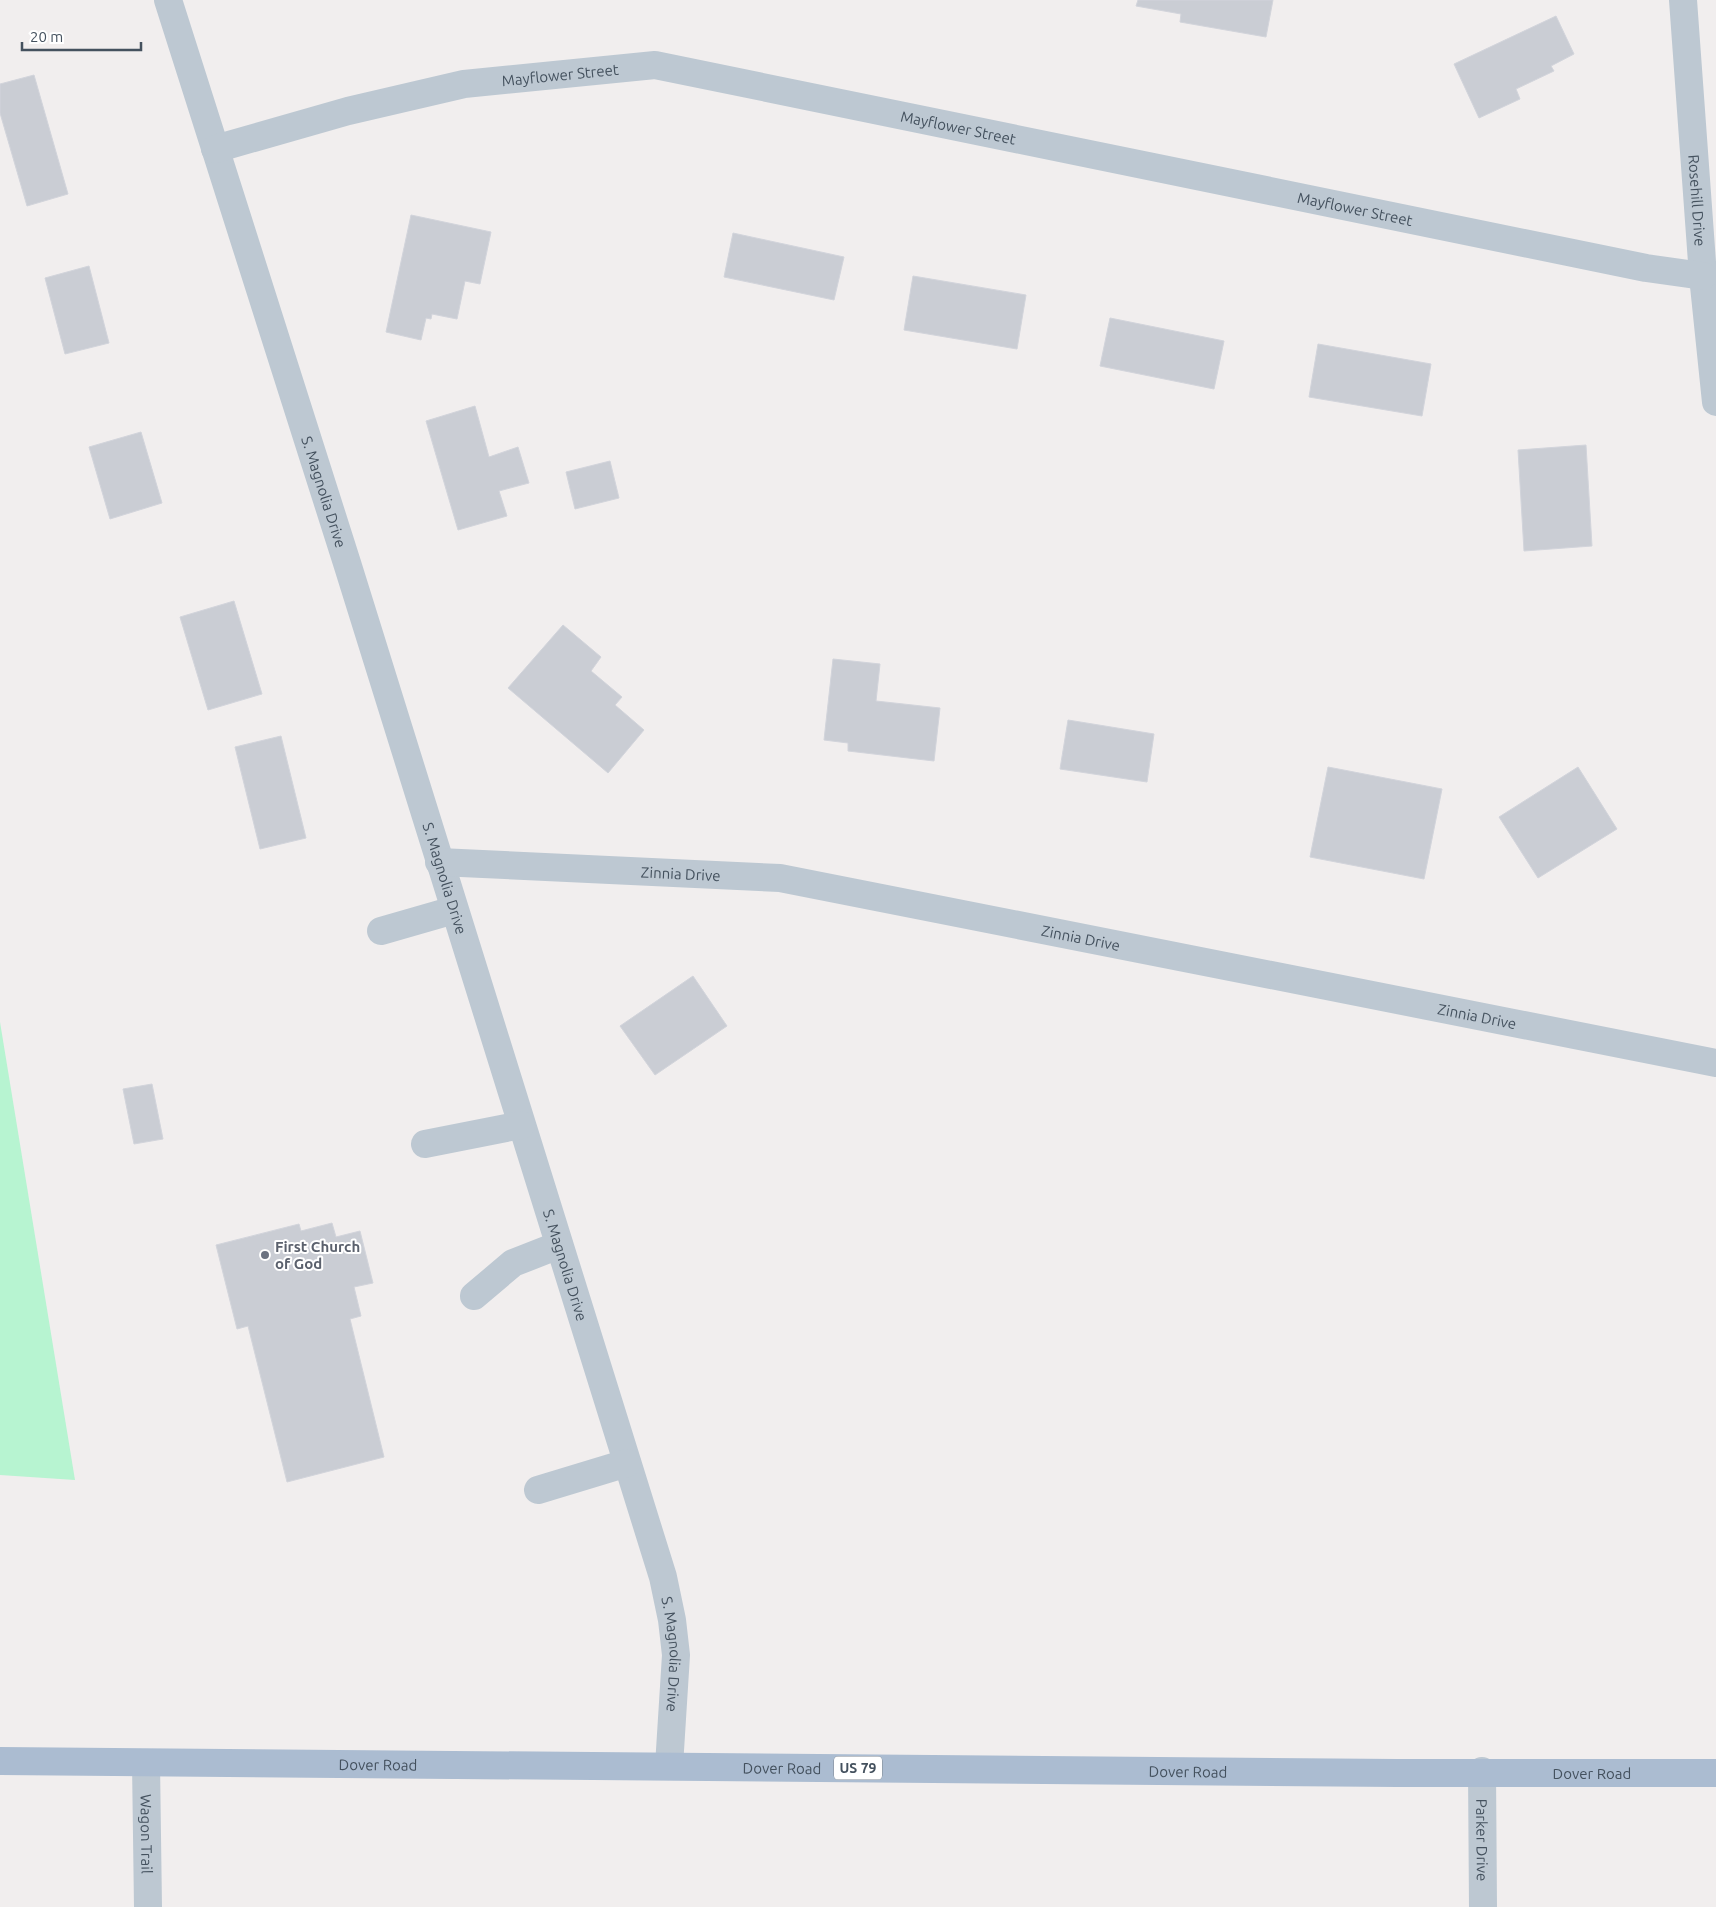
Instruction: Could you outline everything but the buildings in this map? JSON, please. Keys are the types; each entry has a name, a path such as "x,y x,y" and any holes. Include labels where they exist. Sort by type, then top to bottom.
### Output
{"main road":[{"name":"Dover Road","path":"0,1762 1397,1773 1482,1771 1716,1773"}],"street":[{"name":"S. Magnolia Drive","path":"168,0 332,516 663,1577 672,1620 676,1655 669,1766"},
{"name":"Rosehill Drive","path":"1683,0 1703,276 1716,402"},
{"name":"Mayflower Street","path":"215,149 348,111 464,84 655,65 1646,268 1703,276"},
{"name":"Zinnia Drive","path":"439,862 780,878 1716,1063"},
{"path":"381,931 454,910"},
{"path":"425,1144 521,1125"},
{"path":"474,1296 513,1263 559,1246"},
{"path":"538,1490 627,1463"},
{"name":"Wagon Trail","path":"146,1763 148,1907"},
{"name":"Parker Drive","path":"1482,1771 1483,1907"}],"green space":[{"path":"0,1022 75,1480 0,1475"}],"place":[{"name":"First Church of God","path":"265,1255"}]}
